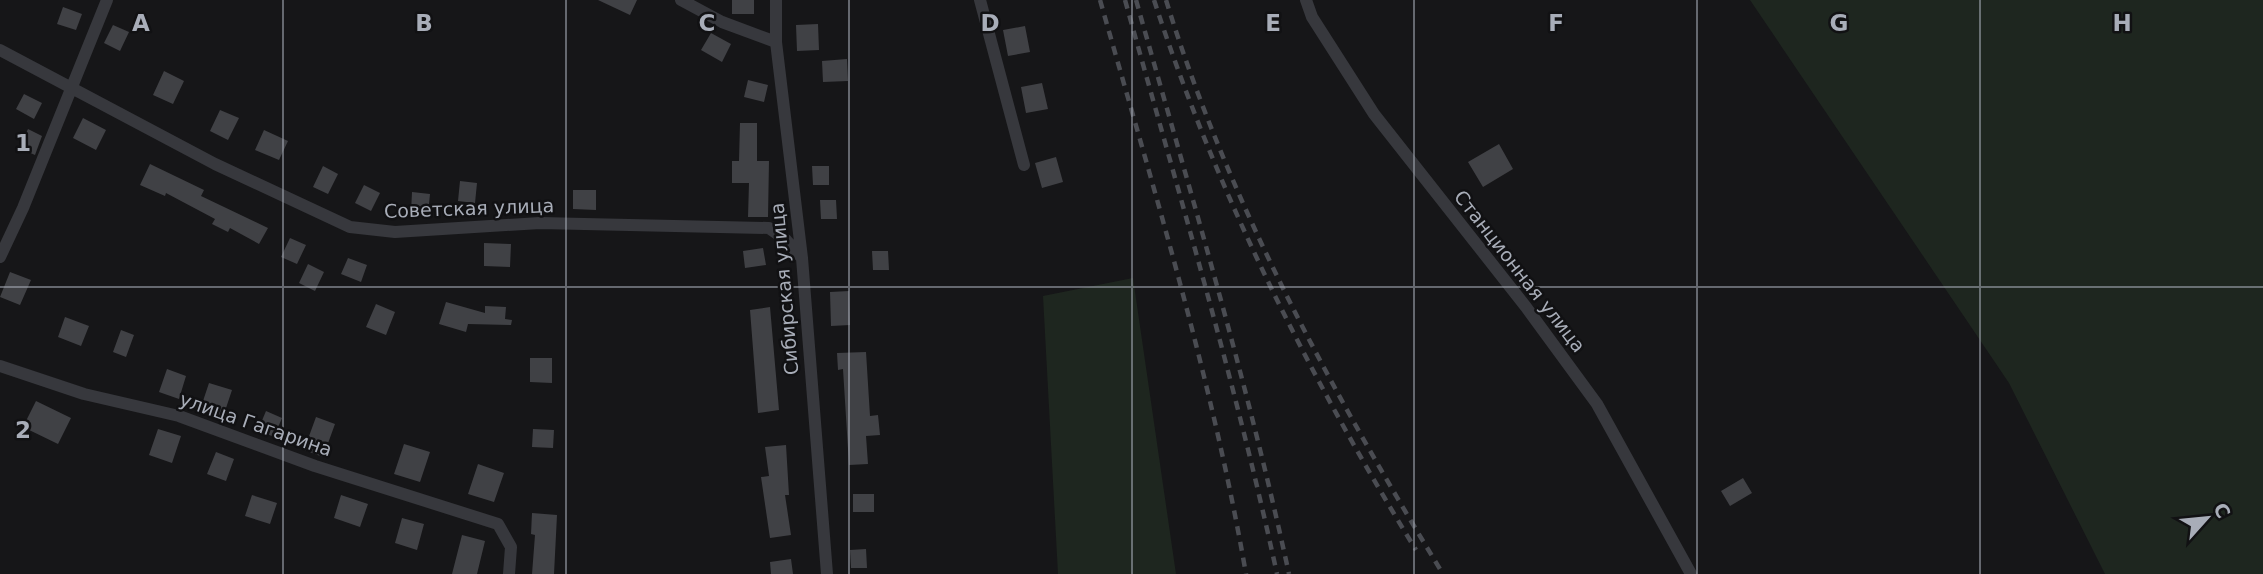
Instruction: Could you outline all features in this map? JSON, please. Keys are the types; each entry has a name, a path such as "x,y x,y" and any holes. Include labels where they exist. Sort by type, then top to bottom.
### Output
{"street":[{"path":"0,257 73,88 107,0"},
{"path":"681,0 722,22 776,42"},
{"name":"Сибирская улица","path":"776,0 776,42 802,258 827,574"},
{"path":"980,0 1024,165"},
{"name":"Станционная улица","path":"1306,0 1312,18 1374,114 1526,307 1597,404 1691,574"},
{"name":"Советская улица","path":"0,50 215,164 351,227 395,232 540,223 769,229 786,240 802,258"},
{"name":"улица Гагарина","path":"0,366 84,394 179,416 315,466 498,524 511,547 509,574"}],"shaded area":[{"path":"1750,0 2263,0 2263,574 2105,574 2009,383"},
{"path":"1133,278 1176,574 1058,574 1043,296"}],"building":[{"path":"598,0 637,0 630,15"},
{"path":"732,0 754,0 754,14 732,14"},
{"path":"63,7 82,14 76,30 57,24"},
{"path":"818,24 819,50 797,51 796,25"},
{"path":"113,25 129,32 120,51 104,43"},
{"path":"1025,26 1030,52 1008,56 1003,30"},
{"path":"711,33 731,44 722,62 701,50"},
{"path":"847,59 848,81 823,82 822,61"},
{"path":"164,71 184,81 173,104 153,95"},
{"path":"748,80 768,85 764,102 744,97"},
{"path":"1042,83 1048,109 1026,113 1021,87"},
{"path":"24,94 42,103 34,119 16,109"},
{"path":"220,110 239,118 228,140 210,131"},
{"path":"83,118 106,130 96,150 73,138"},
{"path":"740,123 757,123 757,161 769,161 768,217 748,217 749,183 732,183 732,161 739,161"},
{"path":"28,129 42,136 35,155 19,148"},
{"path":"264,130 288,141 279,160 255,150"},
{"path":"1499,144 1513,169 1483,187 1468,162"},
{"path":"1056,157 1063,182 1042,188 1035,163"},
{"path":"150,164 204,190 201,196 268,228 259,244 230,228 228,232 212,224 215,219 166,193 165,196 140,185"},
{"path":"323,166 338,174 328,194 313,187"},
{"path":"812,166 829,166 829,185 813,185"},
{"path":"460,181 477,183 475,203 458,201"},
{"path":"364,185 380,193 371,211 355,203"},
{"path":"573,190 596,190 596,210 573,209"},
{"path":"412,192 430,194 428,214 411,213"},
{"path":"820,200 836,200 837,219 821,219"},
{"path":"290,238 306,245 297,264 281,257"},
{"path":"484,243 511,244 510,267 484,266"},
{"path":"763,248 766,265 745,268 743,251"},
{"path":"872,251 888,251 889,270 873,270"},
{"path":"348,258 367,265 361,282 341,274"},
{"path":"308,264 324,272 315,291 299,283"},
{"path":"10,272 31,280 20,305 0,297"},
{"path":"849,291 850,325 831,326 830,292"},
{"path":"446,302 485,313 485,306 506,307 505,319 512,320 511,325 468,324 466,332 439,324"},
{"path":"376,304 395,312 386,335 366,327"},
{"path":"770,307 779,410 758,413 750,310"},
{"path":"65,317 89,326 81,346 58,337"},
{"path":"121,330 134,335 126,357 113,352"},
{"path":"866,352 870,416 878,415 880,435 866,436 868,464 849,465 843,369 838,370 837,353"},
{"path":"530,358 552,358 552,383 530,382"},
{"path":"167,369 186,376 179,399 159,392"},
{"path":"209,383 232,390 223,417 200,410"},
{"path":"36,401 71,418 58,444 23,427"},
{"path":"266,411 282,418 274,437 258,430"},
{"path":"316,417 335,424 323,457 304,450"},
{"path":"158,429 181,436 172,463 149,455"},
{"path":"533,429 554,430 553,448 532,447"},
{"path":"404,444 430,452 420,482 394,474"},
{"path":"786,445 789,495 785,495 791,535 770,538 761,477 769,476 765,447"},
{"path":"216,452 234,459 226,481 207,474"},
{"path":"478,464 504,473 494,502 468,494"},
{"path":"1743,478 1752,493 1730,506 1721,491"},
{"path":"853,494 874,494 874,512 853,512"},
{"path":"252,495 277,503 270,524 245,516"},
{"path":"341,495 368,504 360,527 334,518"},
{"path":"532,513 557,515 554,574 532,574 535,535 531,534"},
{"path":"402,518 424,524 417,550 395,543"},
{"path":"462,535 485,541 477,574 452,574"},
{"path":"866,549 867,568 851,568 850,550"},
{"path":"791,559 793,574 771,574 770,562"}],"railway":[{"path":"1100,0 1199,357 1246,574"},
{"path":"1125,0 1224,357 1277,574"},
{"path":"1136,0 1236,357 1289,574"},
{"path":"1154,0 1206,143 1268,282 1339,418 1416,550"},
{"path":"1166,0 1191,76 1252,223 1323,366 1443,574"}]}
